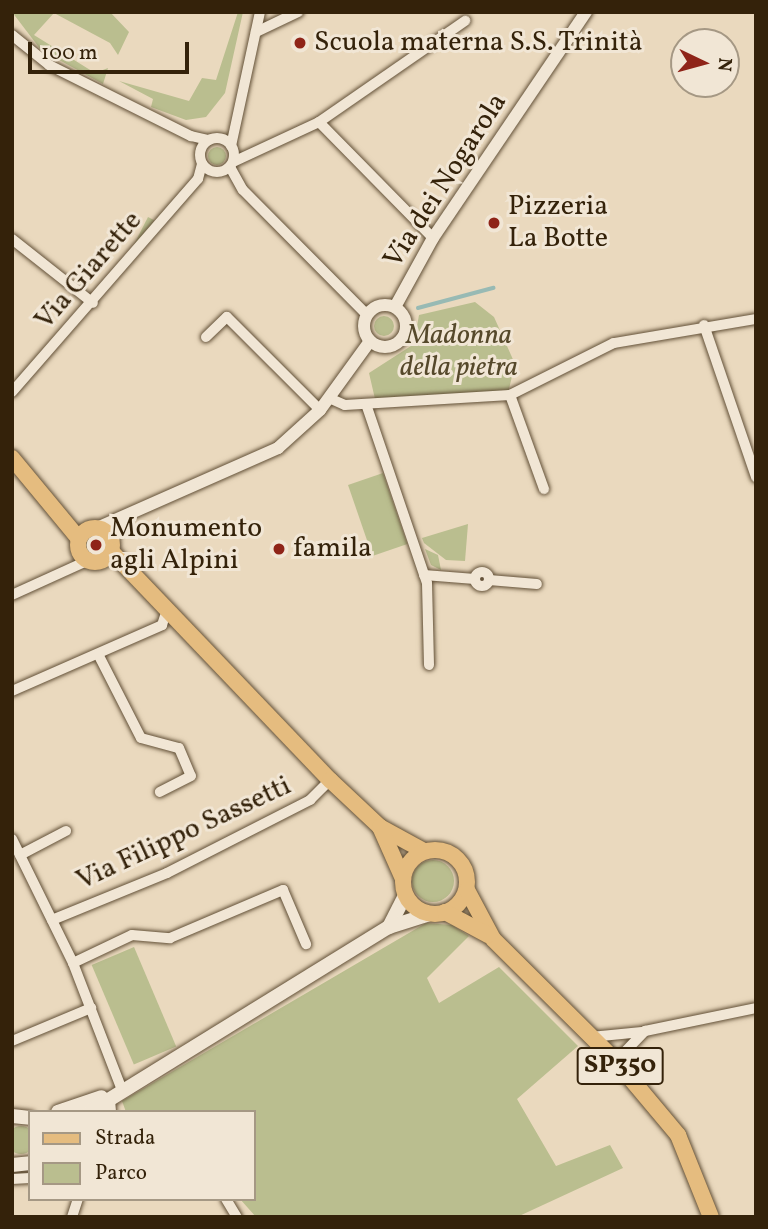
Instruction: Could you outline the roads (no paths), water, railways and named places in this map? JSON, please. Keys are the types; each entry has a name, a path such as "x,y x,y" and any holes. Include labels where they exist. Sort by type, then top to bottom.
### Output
{"main road":[{"path":"12,458 330,780 380,827 424,851 409,862 404,887 389,927"},
{"path":"380,827 404,887"},
{"name":"SP350","path":"424,851 443,850 460,861 467,890 493,939 616,1061 678,1135 711,1217"},
{"name":"SP350","path":"404,887 438,913 493,939"},
{"path":"64,1110 124,1090 389,927 438,913 467,890"},
{"path":"112,1108 124,1090"}],"street":[{"path":"227,162 232,129 261,12"},
{"path":"256,32 298,12"},
{"name":"Via dei Nogarola","path":"395,307 432,238 586,12"},
{"name":"Via Giarette","path":"12,392 93,303 198,179 227,162 256,155 319,122 465,21"},
{"path":"12,35 49,65 191,136 214,139 232,129"},
{"path":"319,122 432,238"},
{"path":"191,136 201,159 227,162"},
{"path":"12,595 68,569 129,512 252,463 320,410 370,341 367,316 236,181 214,139"},
{"name":"Via Giarette","path":"198,179 201,159 214,139"},
{"path":"12,239 93,303"},
{"name":"Via dei Nogarola","path":"367,316 383,305 395,307 405,318 402,339 390,347 370,341"},
{"path":"206,337 227,317 320,410"},
{"path":"329,398 366,404 510,395 614,343 704,325 756,319"},
{"path":"704,325 756,477"},
{"path":"510,395 544,489"},
{"path":"366,404 433,605 429,665"},
{"path":"424,575 475,579 483,573 489,580 537,584"},
{"path":"12,691 162,625 169,618"},
{"path":"98,654 141,738 179,748 191,776 160,792"},
{"name":"Via Filippo Sassetti","path":"52,920 179,867 310,800 330,780"},
{"path":"20,855 66,831"},
{"path":"12,839 73,963 124,1090"},
{"path":"73,963 132,935 170,938 283,890 306,944"},
{"path":"12,1041 91,1008"},
{"path":"592,1037 645,1031 756,1008"},
{"path":"616,1061 645,1031"},
{"path":"227,1201 237,1217"}],"waterway":[{"path":"418,308 493,288"}],"place":[{"name":"Scuola materna S.S. Trinità","path":"300,43"},
{"name":"Pizzeria La Botte","path":"494,223"},
{"name":"Monumento agli Alpini","path":"96,545"},
{"name":"famila","path":"279,549"}],"park label":[{"name":"Madonna della pietra","path":"459,352"}]}
